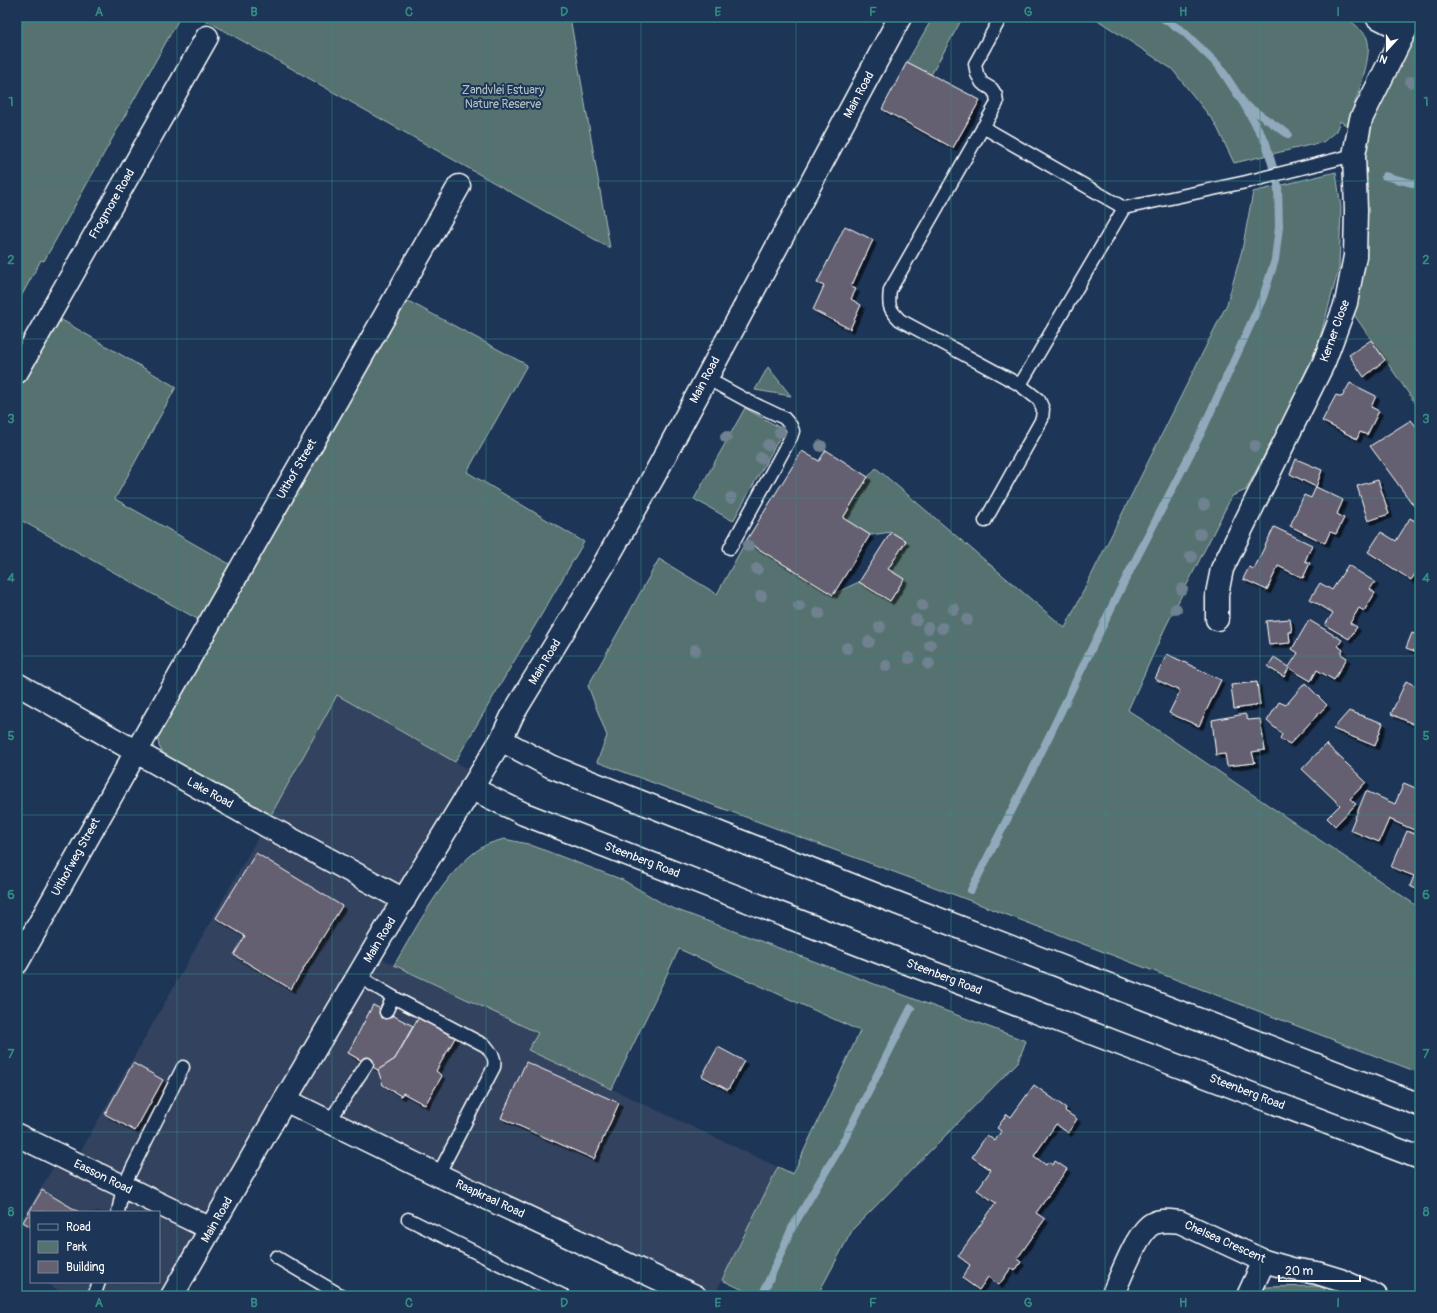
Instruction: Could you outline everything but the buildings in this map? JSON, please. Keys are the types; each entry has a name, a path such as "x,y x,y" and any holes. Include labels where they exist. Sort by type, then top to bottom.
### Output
{"main road":[{"name":"Main Road","path":"172,1296 358,976 501,740 513,714 603,566 900,17"},
{"path":"1377,17 1409,24"},
{"name":"Kerner Close","path":"1217,619 1217,594 1222,569 1324,362 1346,303 1355,256 1356,210 1354,155 1362,119 1409,24"},
{"name":"Frogmore Road","path":"17,372 207,37"},
{"name":"Uithof Street","path":"136,752 459,186"},
{"name":"Lake Road","path":"17,684 265,825 404,900"},
{"path":"501,740 550,766 996,942 1420,1105"},
{"name":"Uithofweg Street","path":"17,963 136,752"},
{"name":"Steenberg Road","path":"471,788 524,814 881,953 1420,1158"},
{"name":"Raapkraal Road","path":"285,1100 438,1175 695,1296"},
{"name":"Easson Road","path":"17,1135 211,1229"},
{"name":"Chelsea Crescent","path":"1112,1296 1139,1238 1148,1227 1154,1223 1166,1220 1180,1222 1264,1261 1292,1269 1325,1275 1376,1296"},
{"path":"1248,1296 1264,1261"}],"lane":[{"path":"985,521 1042,419 1043,409 1039,400 1020,385 900,320 891,311 889,304 890,290 997,103 996,95 992,89 982,83 977,74 975,64 1001,17"},
{"path":"983,127 1124,208 1246,182 1354,155"},
{"path":"1020,385 1124,208"},
{"path":"706,378 748,402 784,418 791,426 793,432 730,548"},
{"path":"358,976 393,997 486,1046 493,1055 495,1061 494,1067 438,1175"},
{"path":"386,1012 393,997"},
{"path":"329,1122 368,1064"},
{"path":"118,1211 123,1187 183,1067"},
{"path":"408,1219 564,1296"},
{"path":"276,1258 342,1296"},
{"path":"94,1296 99,1283"}],"shaded area":[{"path":"337,695 479,775 372,954 538,1033 529,1050 778,1167 714,1296 695,1296 285,1100 172,1296 69,1296 45,1283 160,1283 160,1211 30,1211 30,1229 20,1223 60,1156 74,1163"}],"green space":[{"path":"17,17 180,17 44,261 41,260 17,304"},
{"name":"Zandvlei Estuary Nature Reserve","path":"200,17 570,17 610,248"},
{"path":"933,17 963,17 931,75 907,62"},
{"path":"1093,17 1345,17 1366,35 1368,57 1362,82 1347,126 1340,121 1336,131 1323,142 1234,163 1215,123 1172,69"},
{"path":"1420,17 1420,410 1346,303 1354,155"},
{"path":"1336,172 1341,208 1339,268 1318,345 1290,406 1246,490 1232,496 1166,626 1128,710 1420,908 1420,1073 929,885 597,762 607,736 588,686 659,559 717,594 746,541 833,594 859,582 890,601 904,579 888,569 906,541 891,532 870,535 843,518 868,477 876,468 1065,628 1227,304 1242,250 1253,192"},
{"path":"397,295 527,365 467,472 584,542 455,762 337,695 271,815 164,756 159,746 157,734 208,625 17,518 17,372 50,313 176,387 115,499 240,570"},
{"path":"768,367 791,396 755,390"},
{"path":"745,408 784,430 733,521 694,499"},
{"path":"504,839 528,844 623,880 667,906 1026,1041 1018,1062 853,1229 817,1296 756,1296 722,1280 778,1167 793,1174 860,1031 679,949 612,1089 528,1050 538,1033 394,965 433,900 457,869 470,856 484,846"},
{"path":"1318,1286 1324,1288 1327,1296 1273,1296 1262,1291 1265,1287"}],"waterway":[{"path":"971,890 1037,761 1120,590 1201,433 1263,297 1275,260 1279,227 1278,185 1266,143 1244,104 1219,66 1184,32 1161,17"},
{"path":"1247,106 1288,134"},
{"path":"1385,176 1415,184 1420,183"},
{"path":"762,1296 792,1228 842,1144 911,1008"}]}
